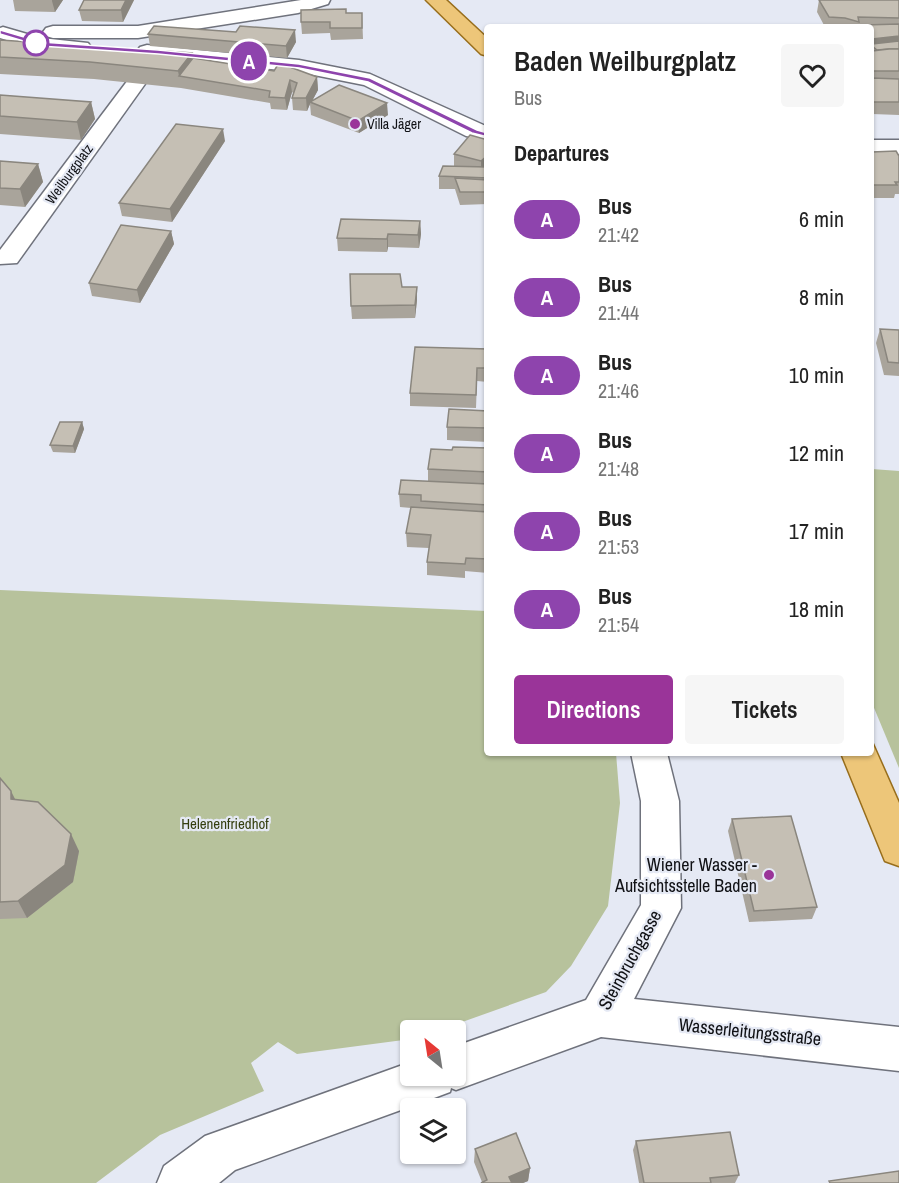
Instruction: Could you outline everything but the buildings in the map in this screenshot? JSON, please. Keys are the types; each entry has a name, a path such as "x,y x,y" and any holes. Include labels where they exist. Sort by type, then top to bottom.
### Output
{"main road":[{"path":"435,0 484,46"},
{"path":"860,756 899,849"}],"street":[{"path":"2,33 138,32 298,7 321,0"},
{"path":"203,2 224,19"},
{"path":"2,33 147,68 299,66 370,80 474,131 484,133"},
{"name":"Weilburgplatz","path":"0,257 8,258 56,176 147,68"},
{"path":"874,147 899,147"},
{"name":"Steinbruchgasse","path":"466,1064 601,1016 661,908 660,801 650,756"},
{"name":"Wasserleitungsstraße","path":"601,1016 899,1048"},
{"path":"181,1183 221,1152 406,1086"}],"green space":[{"path":"874,469 899,471 899,768 874,708"},
{"name":"Helenenfriedhof","path":"0,590 484,611 484,756 616,756 620,803 608,906 571,966 546,992 466,1021 400,1020 400,1040 297,1054 278,1042 251,1063 264,1091 160,1135 96,1183 0,1183"}],"bus line":[{"name":"A","path":"0,33 40,44 158,52 299,66 370,80 474,131 484,133"}],"place":[{"name":"Villa Jäger","path":"355,124"},
{"name":"Wiener Wasser - Aufsichtsstelle Baden","path":"769,875"}]}
